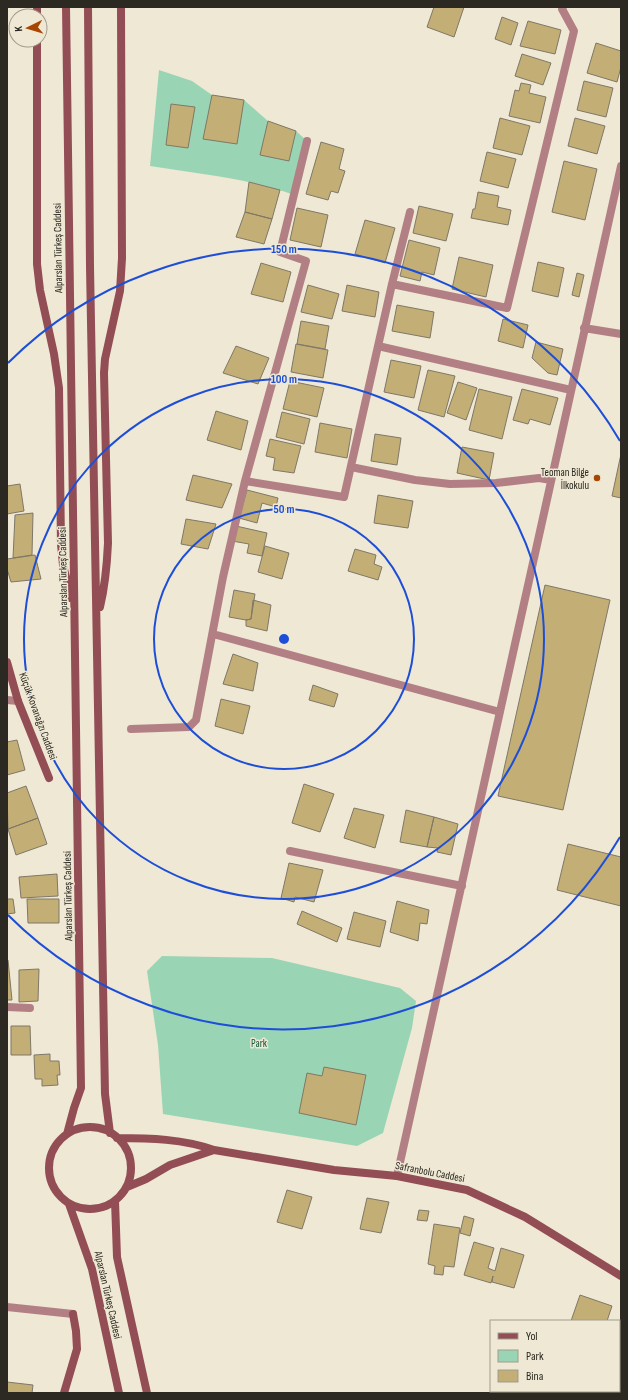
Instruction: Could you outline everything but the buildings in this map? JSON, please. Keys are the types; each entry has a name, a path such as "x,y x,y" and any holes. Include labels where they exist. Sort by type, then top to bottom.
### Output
{"main road":[{"name":"Alparslan Türkeş Caddesi","path":"66,7 82,1088 74,1108 67,1134"},
{"path":"88,7 90,266 105,1094 114,1135"},
{"path":"97,618 104,592 107,570 108,543 104,373 120,291 122,258 121,7"},
{"path":"37,48 38,276 42,306 58,372 61,544 63,565 74,610"},
{"name":"Küçük Kovanağzı Caddesi","path":"7,662 18,700 49,778"},
{"path":"93,1127 106,1130 114,1135 126,1148 130,1160 131,1174 127,1187 119,1198 108,1206 96,1209 82,1209 69,1204 58,1195 52,1183 49,1170 51,1156 57,1144 67,1134 79,1129 93,1127"},
{"name":"Safranbolu Caddesi","path":"114,1135 197,1144 214,1150 334,1170 397,1176 467,1190 525,1217 621,1276"},
{"path":"127,1187 170,1166 214,1150"},
{"name":"Alparslan Türkeş Caddesi","path":"115,1201 117,1257 147,1393"},
{"name":"Alparslan Türkeş Caddesi","path":"69,1204 92,1269 119,1393"},
{"path":"64,1393 77,1350 73,1314"}],"street":[{"path":"392,284 507,308 574,31 562,9 563,7"},
{"path":"130,729 189,727 196,720 223,576 245,480 306,261 280,252 307,141"},
{"path":"397,1176 570,390 621,166"},
{"path":"245,480 344,497 392,284 410,212"},
{"path":"584,328 621,334"},
{"path":"378,346 570,390"},
{"path":"351,467 415,480 450,484 496,483 539,478 551,480"},
{"path":"213,634 500,712"},
{"path":"7,700 18,700"},
{"path":"290,850 462,886"},
{"path":"7,1007 30,1008"},
{"path":"7,1307 73,1314"}],"green space":[{"path":"159,70 192,81 212,95 244,100 268,121 296,131 307,141 294,195 241,180 150,166"},
{"name":"Park","path":"162,956 272,958 400,988 416,1001 412,1028 383,1133 357,1146 163,1114 158,1045 147,971"}],"place":[{"name":"Teoman Bilge İlkokulu","path":"597,478"}]}
